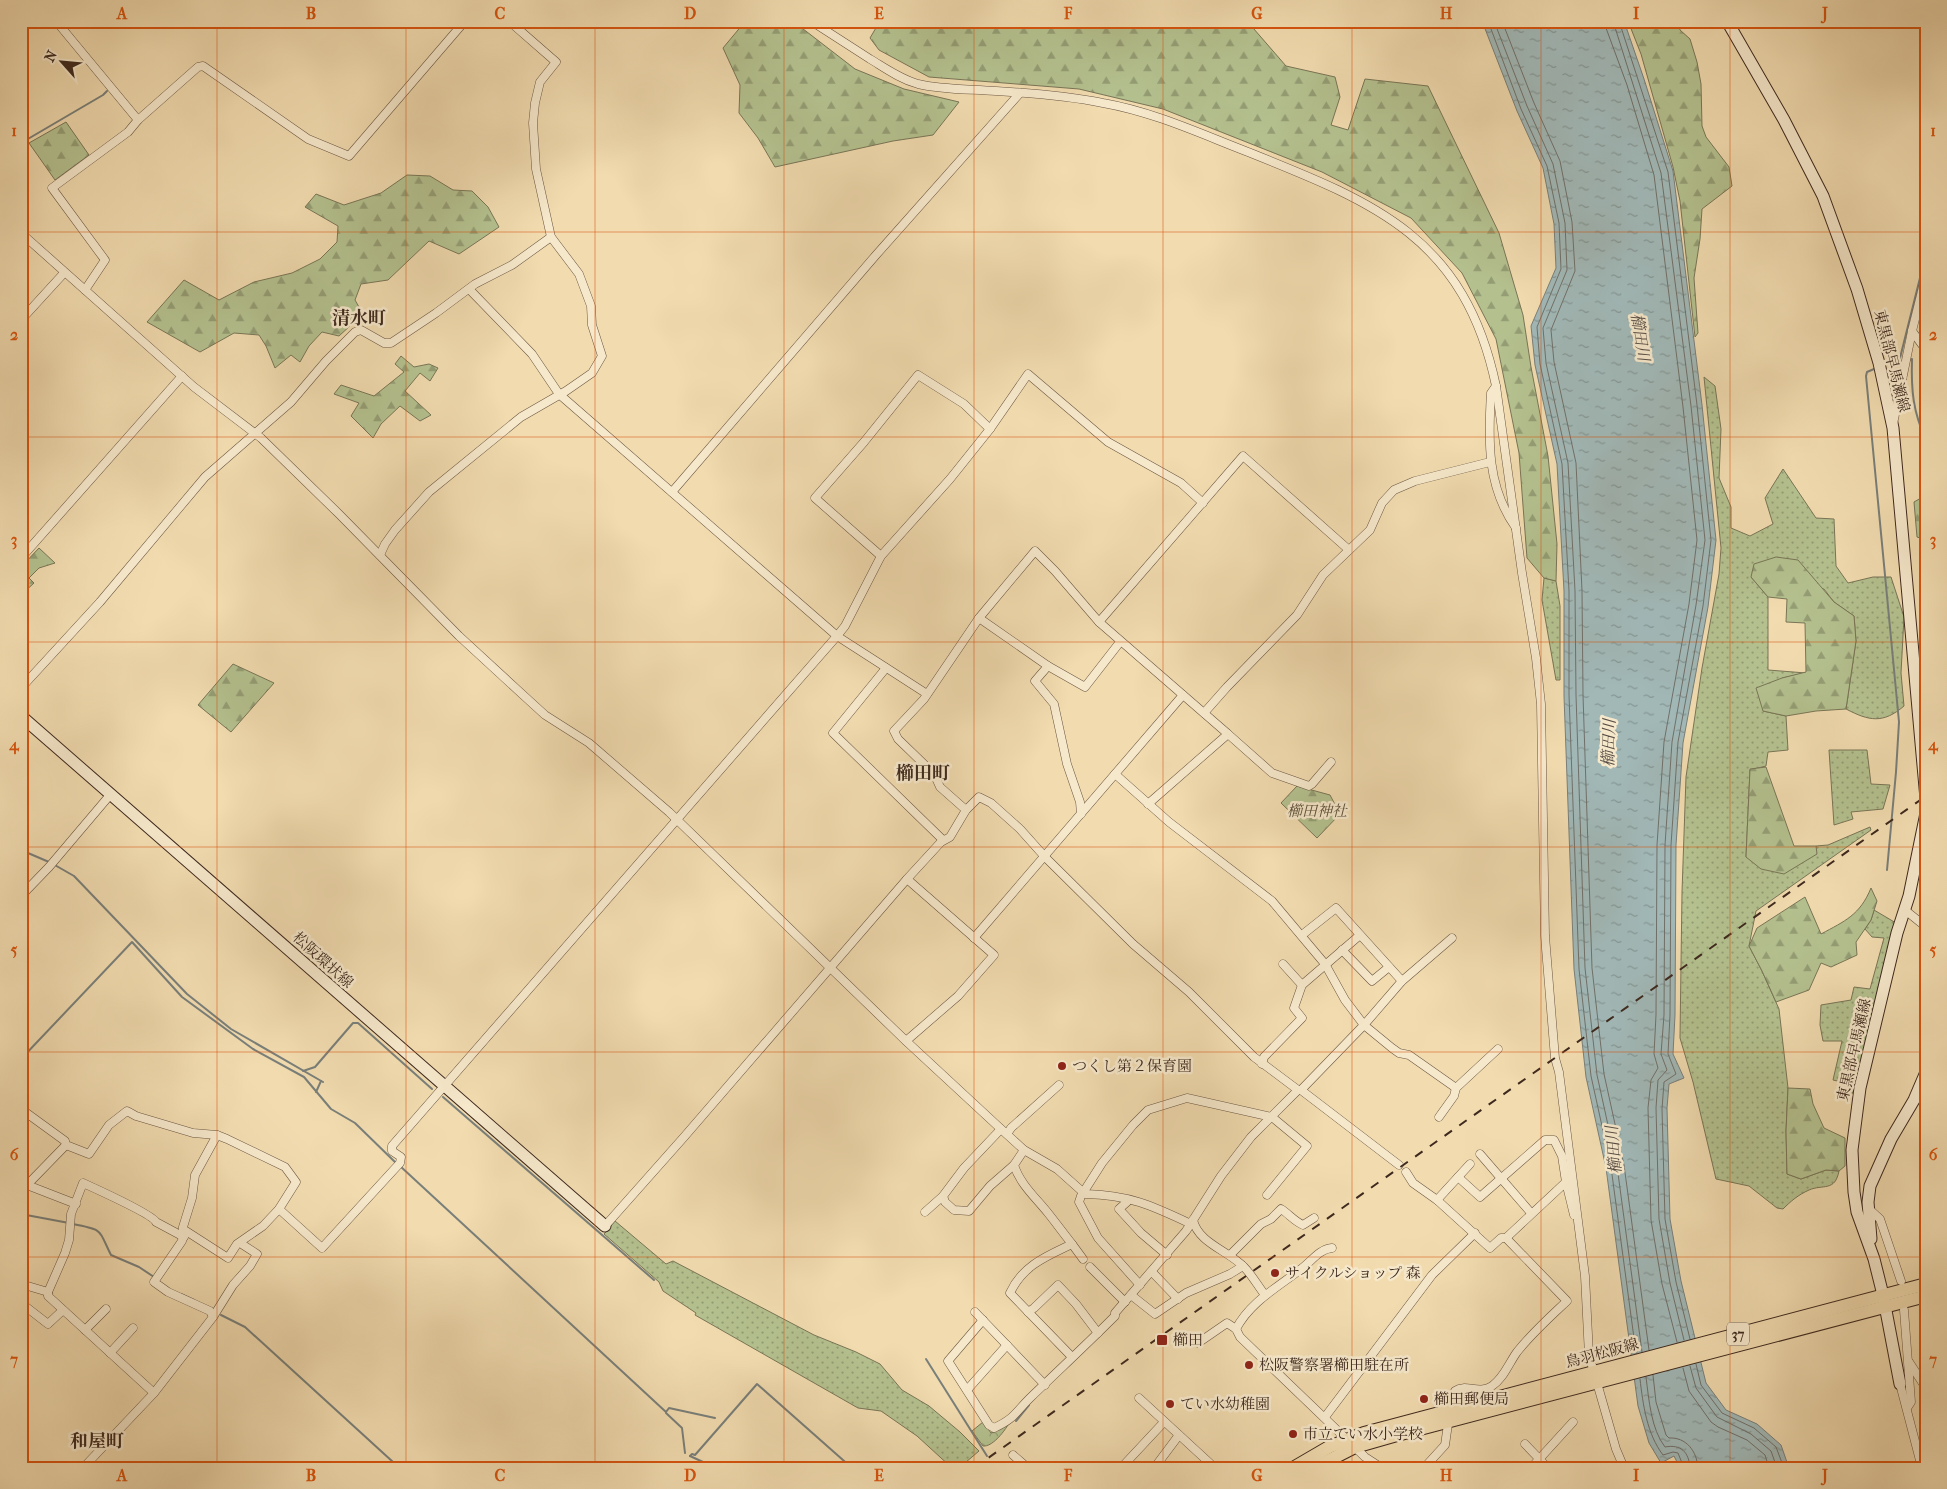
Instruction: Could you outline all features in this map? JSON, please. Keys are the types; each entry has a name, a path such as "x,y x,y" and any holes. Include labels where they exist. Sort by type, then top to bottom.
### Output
{"main road":[{"name":"東黒部早馬瀬線","path":"1727,21 1776,105 1823,196 1857,289 1879,363 1893,428 1926,799"},
{"name":"松阪環状線","path":"21,716 604,1226"},
{"name":"東黒部早馬瀬線","path":"1900,1384 1880,1302 1874,1259 1855,1202 1852,1158 1853,1131 1862,1079 1905,910 1926,813"},
{"path":"1874,1259 1868,1208 1869,1190 1892,1138 1924,1080"},
{"name":"鳥羽松阪線","path":"1293,1468 1329,1447 1351,1443 1880,1302 1926,1284"},
{"name":"鳥羽松阪線","path":"1880,1302 1926,1296"},
{"name":"鳥羽松阪線","path":"1314,1468 1351,1443"}],"street":[{"path":"56,21 138,120"},
{"path":"85,290 105,260 52,188 128,132 138,120 198,67 203,66 308,140 349,156 465,21"},
{"path":"380,555 395,530 429,492 521,417 592,373 602,356 592,325 591,306 579,274 551,237 536,168 533,123 535,103 540,82 556,62 509,21"},
{"path":"811,21 907,80 945,88 1020,93 1103,103 1160,118 1322,183 1383,214 1408,232 1446,269 1457,284 1482,335 1496,386 1517,530 1541,704 1546,957 1555,1058 1559,1072 1585,1276 1589,1355 1600,1376 1616,1449 1624,1468"},
{"path":"672,492 876,255 1020,93"},
{"path":"21,233 182,376 261,438 459,636 545,715 589,743 662,806 906,1041 1024,1150 1057,1169 1084,1194 1108,1194 1130,1198 1192,1222 1202,1236 1243,1266 1266,1295"},
{"path":"21,688 100,602 206,477 291,402 354,332 360,330 384,343 391,343 469,289 512,265 551,237"},
{"path":"21,320 64,272"},
{"path":"1893,428 1912,331 1926,275"},
{"path":"469,289 532,354 559,394 837,636 927,694"},
{"path":"1912,331 1926,350"},
{"path":"279,1209 322,1248 398,1165 401,1157 392,1151 392,1146 837,636 845,626 881,556 950,479 990,429 1028,374 1108,442 1181,484 1203,503"},
{"path":"881,556 815,498 864,442 918,375 964,404 990,429"},
{"path":"21,558 182,376"},
{"path":"1496,386 1490,393 1490,462 1507,516 1517,530"},
{"path":"1099,622 1243,456 1349,550"},
{"path":"1204,713 1226,687 1298,615 1323,576 1370,530 1382,503 1389,494 1399,486 1490,462"},
{"path":"966,810 940,787 929,769 894,734 897,726 927,694 979,618 1034,551 1055,571 1099,622 1120,642 1272,773 1310,786 1331,762"},
{"path":"979,618 1048,666 1085,686 1120,642"},
{"path":"1048,666 1035,681 1054,704 1067,764 1080,802 1081,814"},
{"path":"886,668 833,733 944,840"},
{"path":"974,938 1183,695"},
{"path":"1148,804 1228,734"},
{"path":"1115,774 1169,822 1261,891 1278,907 1325,964 1345,1000 1364,1024 1399,1053 1409,1055 1456,1088"},
{"path":"21,896 110,795"},
{"path":"604,1226 907,880 944,840 950,837 966,810 979,797 991,802 1020,829 1045,857 1133,944 1189,992 1262,1064 1399,1165"},
{"path":"906,1041 958,996 994,955 907,880"},
{"path":"1302,935 1336,908 1402,981"},
{"path":"1905,910 1926,927"},
{"path":"1262,1064 1264,1058 1302,1018 1294,1008 1302,985 1360,935"},
{"path":"983,1320 948,1361 989,1425 994,1428 1010,1421 1029,1398 1115,1316 1167,1255 1192,1222 1221,1176 1250,1137 1364,1024 1402,981 1452,938"},
{"path":"1342,950 1372,981 1389,967"},
{"path":"1283,964 1302,985"},
{"path":"1439,1117 1454,1096 1456,1088 1498,1049"},
{"path":"925,1212 943,1196 964,1168 1004,1131 1011,1128 1059,1085"},
{"path":"1140,1285 1098,1238 1079,1199 1102,1163 1133,1124 1148,1110 1187,1098 1272,1117 1307,1146 1267,1195"},
{"path":"21,1109 65,1141 66,1144 89,1154 109,1125 127,1111 136,1116 193,1133 217,1135 285,1167 296,1182 279,1209 263,1226 237,1244 228,1258 186,1231 156,1278 168,1292 210,1311 213,1317"},
{"path":"184,1234 183,1227 192,1198 196,1175 217,1135"},
{"path":"1458,1177 1480,1197 1545,1140 1554,1140 1562,1156 1572,1213 1578,1221"},
{"path":"66,1144 24,1185 76,1204"},
{"path":"943,1196 945,1202 953,1210 969,1211 990,1186 1014,1166 1024,1150"},
{"path":"1480,1154 1531,1213"},
{"path":"1437,1200 1470,1164"},
{"path":"1014,1166 1032,1197 1047,1211 1083,1259"},
{"path":"1406,1172 1413,1183 1437,1200 1490,1248 1501,1238 1506,1238 1566,1182"},
{"path":"154,1393 48,1296 48,1292 65,1253 69,1240 71,1214 84,1183 154,1217 156,1222 184,1234"},
{"path":"1126,1202 1119,1209 1141,1233 1167,1255"},
{"path":"1868,1208 1880,1219 1901,1281"},
{"path":"1230,1256 1261,1224 1271,1219 1281,1209 1303,1225 1314,1218"},
{"path":"1324,1417 1432,1275 1475,1233"},
{"path":"1424,1468 1445,1445 1449,1416 1456,1390 1462,1388 1475,1391 1483,1390 1494,1385 1528,1339 1567,1301 1506,1238"},
{"path":"83,1468 154,1393 213,1317 233,1285 250,1266 257,1254 240,1243"},
{"path":"1072,1244 1034,1262 1013,1286 1010,1293 1072,1357"},
{"path":"1236,1329 1266,1295 1298,1272 1324,1249 1332,1248"},
{"path":"1131,1295 1154,1314 1186,1293 1230,1274 1243,1266"},
{"path":"1090,1267 1125,1302"},
{"path":"1152,1272 1178,1299"},
{"path":"21,1284 48,1292"},
{"path":"1028,1312 1058,1285 1076,1304 1098,1333"},
{"path":"21,1303 48,1324 63,1310"},
{"path":"85,1330 106,1309"},
{"path":"1904,1310 1911,1402 1907,1408"},
{"path":"974,1312 1045,1384"},
{"path":"1198,1343 1227,1323 1236,1329 1240,1337 1351,1443 1369,1460 1382,1468"},
{"path":"110,1353 133,1328"},
{"path":"967,1390 1007,1345"},
{"path":"1908,1360 1926,1388"},
{"path":"1900,1384 1922,1468"},
{"path":"1139,1398 1215,1468"},
{"path":"1121,1468 1164,1422"},
{"path":"1531,1468 1573,1422"},
{"path":"1156,1468 1179,1435"},
{"path":"1525,1444 1548,1468"},
{"path":"1014,1455 1028,1468"}],"green space":[{"path":"880,21 1247,21 1286,66 1335,77 1340,97 1331,125 1348,130 1365,79 1428,86 1499,233 1523,315 1548,456 1557,544 1556,581 1544,578 1527,558 1519,453 1496,339 1462,273 1411,218 1322,172 1163,109 1079,89 929,77 879,50 870,38"},
{"path":"1628,21 1678,21 1680,30 1690,39 1697,62 1701,84 1702,126 1706,137 1729,167 1732,186 1702,209 1694,278 1698,333 1695,337 1680,201 1673,167 1641,54"},
{"path":"743,24 798,25 855,69 904,89 959,102 933,135 893,141 775,167 758,138 739,113 740,85 723,48"},
{"path":"66,122 89,155 55,180 29,143"},
{"path":"407,175 430,176 453,190 472,191 488,207 499,227 459,254 429,241 388,280 361,284 355,300 363,314 339,336 322,332 309,346 300,362 291,355 275,368 259,335 234,333 200,352 147,322 184,280 219,300 254,282 292,273 320,259 337,242 338,226 305,207 316,194 344,205 381,193"},
{"path":"401,356 414,367 429,364 438,368 430,381 420,373 405,391 431,415 420,421 400,406 381,424 373,438 351,416 359,403 334,394 341,385 374,396 404,372 395,364"},
{"path":"1704,377 1715,386 1721,429 1719,478 1731,507 1731,528 1750,536 1773,524 1765,498 1783,469 1816,518 1834,519 1836,566 1848,583 1873,577 1891,577 1904,617 1901,673 1904,706 1889,716 1876,719 1869,718 1846,709 1856,641 1854,616 1834,602 1824,589 1751,577 1768,597 1768,670 1806,673 1782,678 1763,711 1786,716 1788,750 1768,752 1766,766 1750,770 1746,857 1816,854 1816,846 1828,845 1870,827 1871,830 1756,911 1749,946 1779,1009 1788,1088 1787,1174 1801,1179 1826,1170 1839,1171 1835,1182 1831,1185 1814,1188 1805,1192 1783,1209 1777,1208 1749,1186 1716,1179 1693,1082 1680,1038 1686,777 1702,668 1719,574 1721,548"},
{"path":"1921,498 1926,499 1926,540 1917,537 1914,502"},
{"path":"39,548 55,563 39,568 29,578 34,583 22,594 21,567"},
{"path":"1776,557 1798,560 1834,602 1854,616 1856,641 1846,709 1786,716 1763,711 1756,688 1782,678 1806,672 1805,623 1786,622 1787,599 1768,597 1751,577 1754,564"},
{"path":"1544,578 1556,581 1560,606 1560,680 1556,680 1542,600"},
{"path":"233,664 274,683 231,732 198,705"},
{"path":"1829,750 1867,750 1871,784 1890,785 1883,809 1851,812 1853,819 1834,825"},
{"path":"1766,767 1794,846 1816,846 1817,854 1784,874 1761,869 1746,857 1750,769"},
{"name":"櫛田神社","path":"1297,786 1330,795 1340,814 1317,838 1281,803"},
{"path":"1871,888 1877,901 1871,920 1856,942 1857,955 1831,967 1821,963 1809,990 1776,1002 1749,946 1757,928 1805,897 1821,934 1857,911"},
{"path":"1874,910 1896,923 1855,1092 1848,1095 1850,1084 1833,1080 1842,1041 1823,1041 1820,1025 1821,1005 1851,1000 1854,987 1870,989 1884,938 1872,937 1865,929 1871,920"},
{"path":"1788,1088 1810,1089 1813,1104 1824,1128 1845,1138 1845,1166 1839,1171 1826,1170 1801,1179 1787,1174"},
{"path":"615,1221 666,1264 673,1261 814,1335 880,1364 902,1390 929,1406 979,1451 959,1468 952,1468 917,1436 881,1411 858,1408 695,1315 696,1313 663,1291 659,1282 604,1234"},
{"path":"983,1422 991,1433 1008,1425 994,1442 983,1446 972,1431"}],"water":[{"name":"櫛田川","path":"1482,21 1624,21 1673,171 1702,405 1716,540 1708,607 1683,743 1676,845 1673,1054 1684,1078 1669,1084 1667,1108 1670,1219 1681,1281 1706,1383 1726,1410 1757,1424 1781,1445 1789,1468 1680,1468 1674,1456 1661,1463 1649,1443 1638,1406 1606,1168 1586,1077 1574,969 1564,696 1564,591 1557,464 1535,365 1531,326 1556,268 1554,224 1543,168 1517,111"}],"waterway":[{"path":"21,143 107,91"},
{"path":"1895,363 1900,358 1926,254"},
{"path":"1909,360 1912,359 1912,381 1916,410 1926,440"},
{"path":"1874,369 1867,372 1866,376 1899,722 1887,870"},
{"path":"21,850 49,862"},
{"path":"53,864 74,876 187,994 231,1029 323,1082"},
{"path":"21,1059 132,942 182,997 253,1049 304,1077 331,1109 355,1123 396,1163"},
{"path":"303,1071 315,1067 353,1023 358,1023 432,1089"},
{"path":"316,1092 321,1081"},
{"path":"443,1097 654,1280"},
{"path":"400,1166 666,1412 669,1408 715,1418"},
{"path":"21,1214 69,1223"},
{"path":"73,1224 99,1232 111,1255 139,1267 154,1277"},
{"path":"181,1294 194,1300"},
{"path":"221,1315 245,1327 393,1462"},
{"path":"926,1359 987,1456"},
{"path":"690,1456 692,1454 695,1455 757,1384 852,1468"},
{"path":"1016,1421 1029,1405"},
{"path":"666,1413 682,1428 685,1453"},
{"path":"690,1456 716,1468"},
{"path":"992,1464 996,1468"}],"railway":[{"path":"974,1468 1926,796"}],"place":[{"name":"つくし第２保育園","path":"1062,1066"},
{"name":"サイクルショップ 森","path":"1275,1273"},
{"name":"櫛田","path":"1162,1340"},
{"name":"松阪警察署櫛田駐在所","path":"1249,1365"},
{"name":"櫛田郵便局","path":"1424,1399"},
{"name":"てい水幼稚園","path":"1170,1404"},
{"name":"市立てい水小学校","path":"1293,1434"}],"district":[{"name":"清水町","path":"359,318"},
{"name":"櫛田町","path":"923,773"},
{"name":"和屋町","path":"97,1441"}]}
